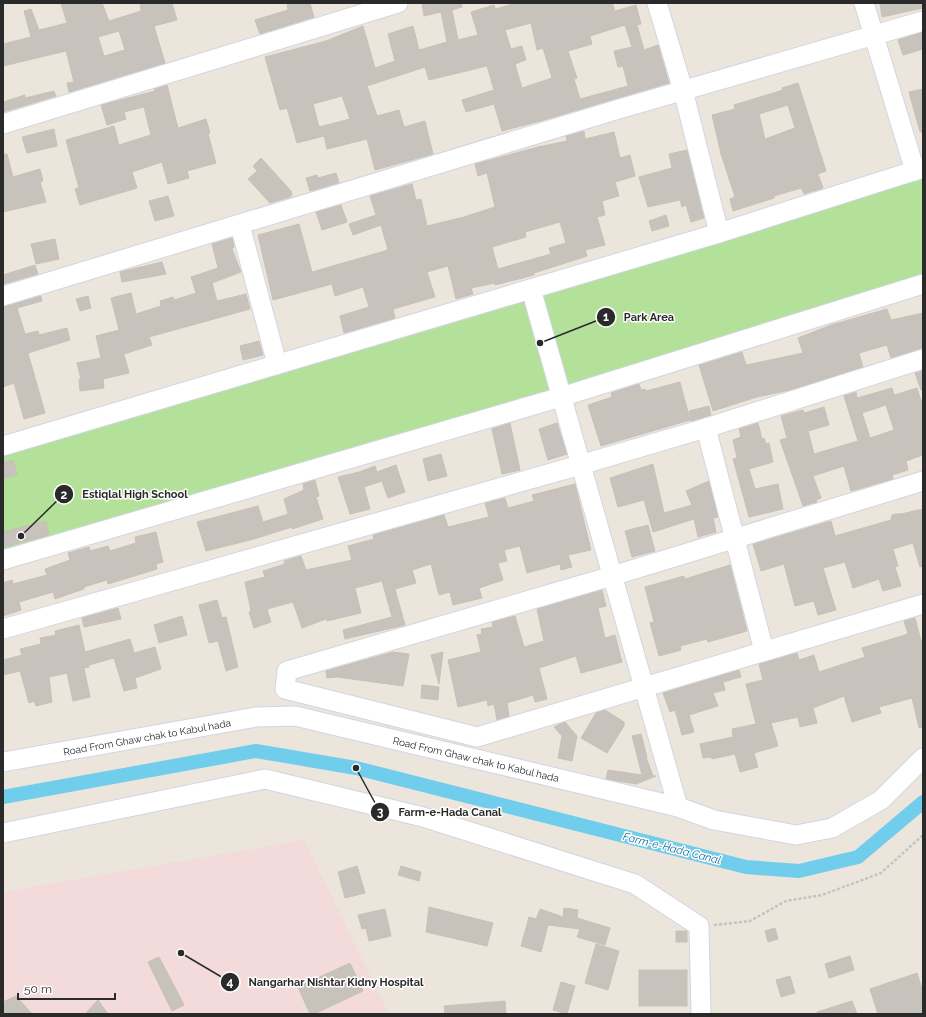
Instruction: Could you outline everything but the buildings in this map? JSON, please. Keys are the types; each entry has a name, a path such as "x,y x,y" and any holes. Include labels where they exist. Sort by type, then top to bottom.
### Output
{"street":[{"path":"3,124 398,3"},
{"path":"657,3 683,90 719,233"},
{"path":"3,446 719,233 919,169 864,3"},
{"path":"3,296 683,90 923,21"},
{"path":"240,225 276,364"},
{"path":"3,560 561,397 923,284"},
{"path":"530,289 678,807"},
{"path":"3,628 580,465 706,428 923,359"},
{"path":"706,428 764,651"},
{"path":"923,480 612,576 287,671 285,689 477,737 923,604"},
{"name":"Road From Ghaw chak to Kabul hada","path":"3,762 256,717 295,716 678,807 714,820 796,835 832,828 881,800 923,758"},
{"path":"3,833 265,779 423,817 635,884 699,926 701,1014"}],"path":[{"path":"699,926 750,922 786,901 822,894 880,873 923,836"}],"shaded area":[{"path":"304,840 389,1014 3,1014 3,892"}],"green space":[{"path":"923,168 923,284 3,560 3,446"}],"waterway":[{"name":"Farm-e-Hada Canal","path":"3,797 256,751 356,768 746,867 799,871 858,857 923,802"}],"place":[{"name":"Park Area","path":"540,343"},
{"name":"Estiqlal High School","path":"21,536"},
{"name":"Farm-e-Hada Canal","path":"356,768"},
{"name":"Nangarhar Nishtar Kidny Hospital","path":"181,953"}]}
